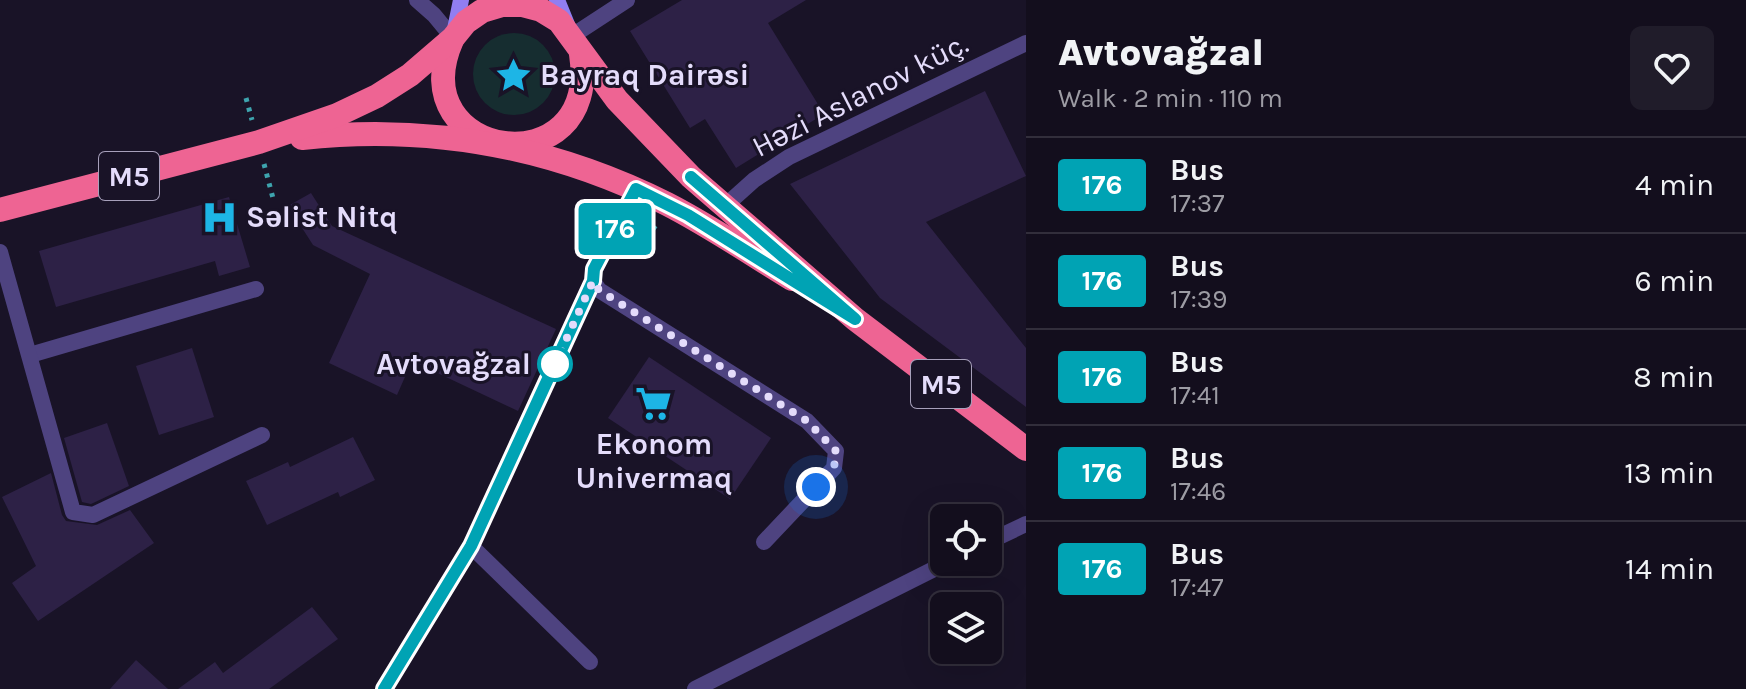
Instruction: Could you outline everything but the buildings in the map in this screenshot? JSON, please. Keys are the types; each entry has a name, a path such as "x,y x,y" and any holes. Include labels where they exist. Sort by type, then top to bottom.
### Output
{"highway":[{"path":"259,142 337,115 377,96 410,75 453,38 466,22 482,11 502,5 522,5 541,10 559,21 596,73 654,140 855,319"},
{"path":"259,142 384,132 426,134 504,145 524,145 544,139 561,127 573,112 581,94 584,74 581,54 572,36"},
{"path":"453,38 445,57 442,76 445,96 454,114 468,129 485,140 566,163 636,189 688,215 855,319"},
{"name":"M5","path":"0,210 259,142"},
{"name":"M5","path":"855,319 1026,449"}],"main road":[{"path":"453,38 461,0"},
{"path":"557,0 572,36"}],"street":[{"path":"417,0 453,38"},
{"path":"572,36 627,0"},
{"name":"Həzi Aslanov küç.","path":"725,206 754,180 789,157 1026,43"},
{"path":"384,689 471,546 593,281 594,269 636,189"},
{"path":"0,252 73,512 93,515 262,435"},
{"path":"593,281 599,290 807,421 836,451 834,468 764,542"},
{"path":"30,355 256,289"},
{"path":"1002,535 1026,524"},
{"path":"471,546 590,662"},
{"path":"695,689 930,571"}],"green space":[{"path":"514,33 530,36 543,45 552,58 555,74 552,90 543,103 530,112 514,115 498,112 485,103 476,90 473,74 476,58 485,45 498,36"}],"bus line":[{"name":"176","path":"384,689 471,546 593,281 594,269 636,189 688,215 855,319 691,177"}],"place":[{"name":"Bayraq Dairəsi","path":"514,75"},
{"name":"Səlist Nitq","path":"220,217"},
{"name":"Avtovağzal","path":"555,364"},
{"name":"Ekonom Univermaq","path":"654,403"}],"route":[{"path":"555,364 593,281 599,290 807,421 824,436 836,451 834,468 816,487"}]}
